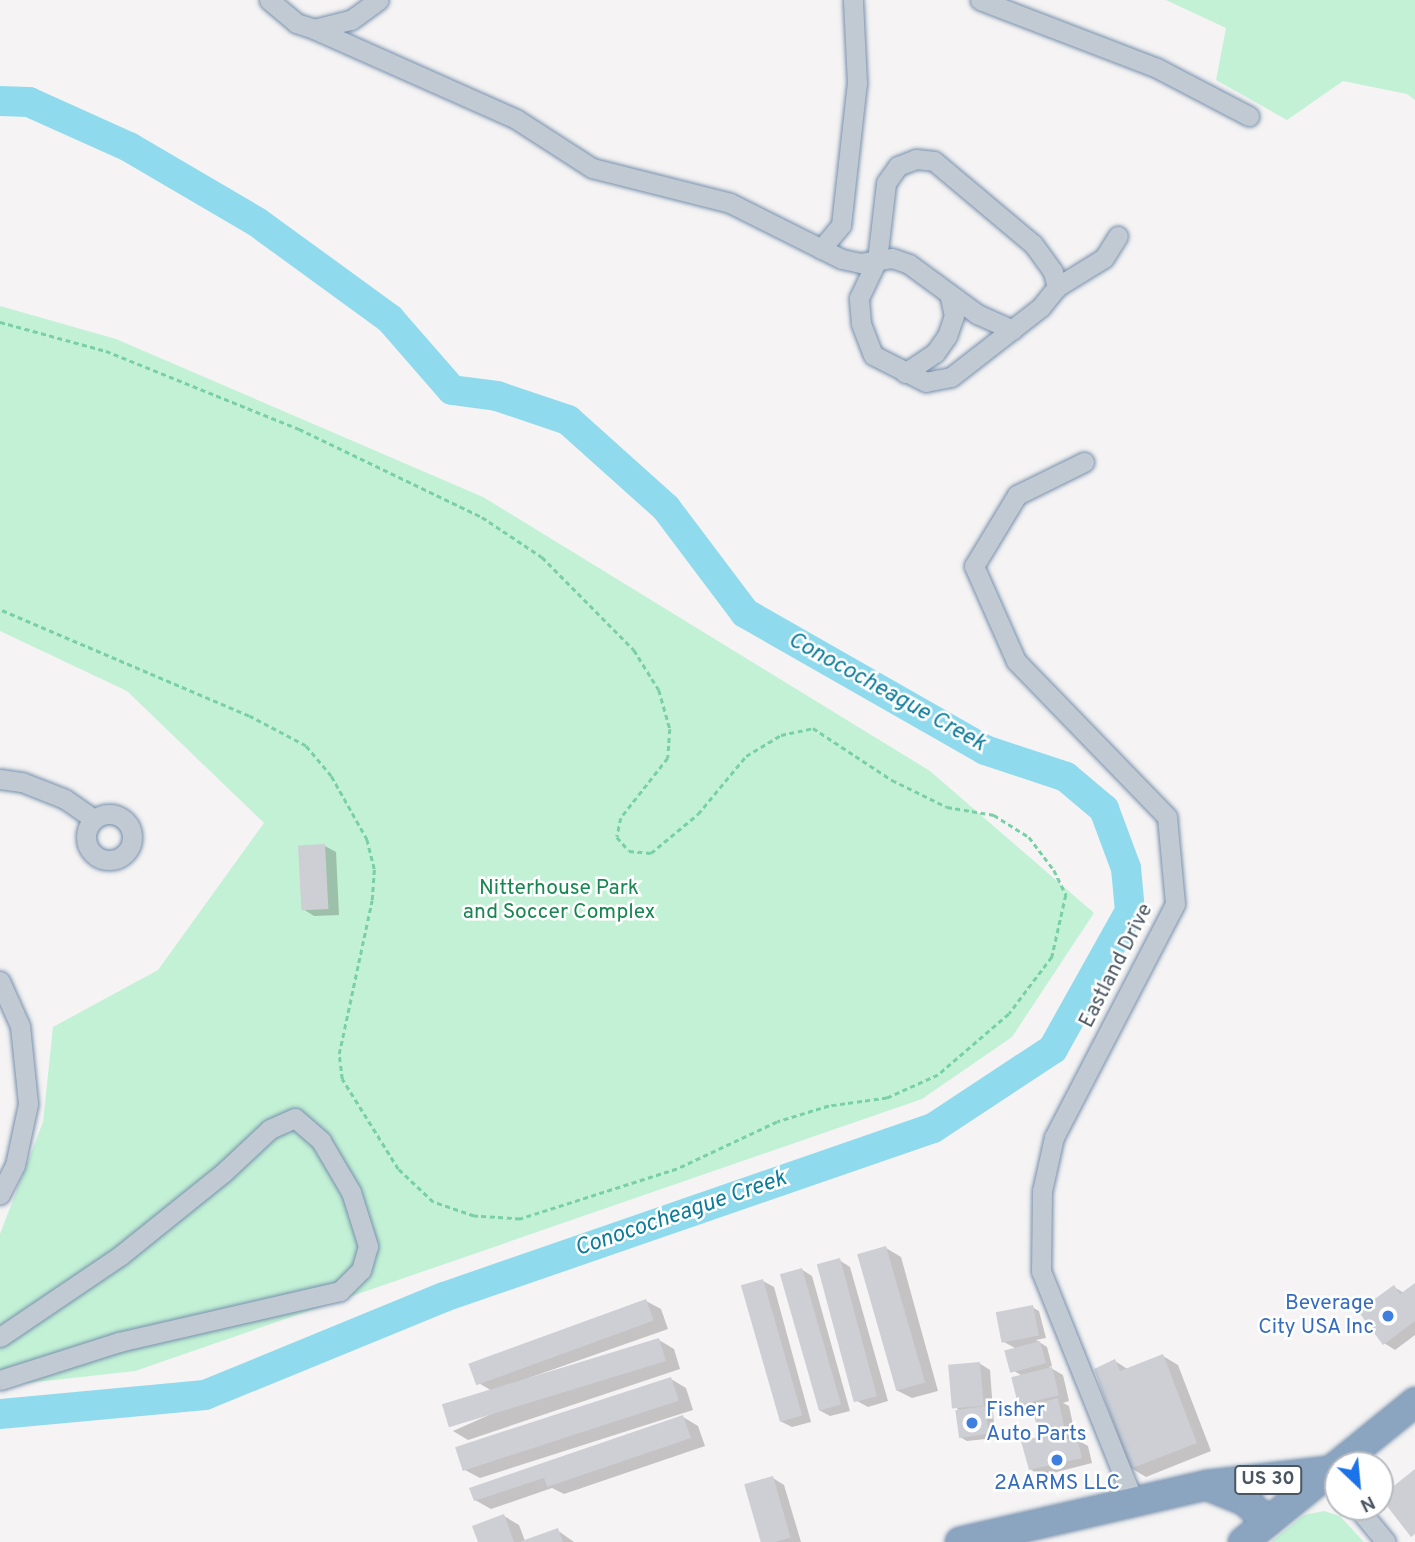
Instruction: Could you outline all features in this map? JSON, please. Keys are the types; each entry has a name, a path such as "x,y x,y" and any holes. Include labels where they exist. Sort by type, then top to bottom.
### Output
{"highway":[{"name":"US 30","path":"1362,1451 1415,1402"},
{"name":"US 30","path":"960,1542 1014,1535 1133,1500 1207,1485 1324,1478"},
{"name":"US 30","path":"1243,1542 1324,1484"},
{"path":"1207,1485 1245,1500 1268,1522"}],"street":[{"path":"269,0 296,23 516,119 592,169 730,203 821,249 861,263 877,260 909,264 950,297 1013,330"},
{"path":"314,29 351,20 379,0"},
{"path":"821,249 841,225 857,83 853,0"},
{"path":"980,0 1157,68 1249,116"},
{"path":"1056,287 1053,272 1033,244 934,161 916,159 898,166 886,183 877,260 859,298 861,323 873,355 926,382 951,377 1013,330 1056,287 1104,258 1118,236"},
{"path":"905,373 935,353 947,336 954,316 950,297"},
{"name":"Eastland Drive","path":"1084,462 1017,495 974,566 1016,661 1167,817 1175,904 1055,1137 1042,1191 1041,1271 1133,1500"},
{"path":"0,779 22,782 54,795 94,819"},
{"path":"0,981 20,1026 28,1104 15,1166 0,1195"},
{"path":"0,1337 121,1255 223,1173 270,1129 295,1118 321,1141 351,1192 368,1246 361,1269 340,1292 119,1342 0,1380"},
{"path":"1369,1521 1386,1542"}],"path":[{"path":"0,322 106,351 299,429 482,517 542,557 634,650 659,690 670,729 668,758 621,818 617,837 629,851 650,853 698,814 746,756 781,735 813,728 892,780 947,807 994,815 1029,837 1054,870 1066,895 1052,957 1009,1014 938,1074 887,1098 830,1107 777,1122 677,1169 520,1219 474,1216 433,1202 398,1169 342,1079 339,1054 372,900 374,869 367,840 331,776 306,746 249,716 0,610"}],"green space":[{"path":"1166,0 1415,0 1415,100 1407,94 1343,81 1287,120 1216,80 1226,28"},
{"name":"Nitterhouse Park and Soccer Complex","path":"0,306 116,339 483,497 930,771 1094,913 1012,1037 922,1099 135,1371 0,1386 0,1234 43,1122 53,1027 158,970 264,823 127,691 0,631"},
{"path":"1324,1511 1324,1521 1345,1521 1364,1542 1271,1542 1304,1515"}],"building":[{"path":"325,844 328,909 301,910 298,845"},
{"path":"886,1246 925,1382 896,1391 857,1254"},
{"path":"840,1258 877,1396 854,1402 817,1264"},
{"path":"802,1268 841,1404 819,1411 780,1274"},
{"path":"763,1279 802,1415 780,1422 741,1285"},
{"name":"Beverage City USA Inc","path":"1415,1283 1415,1321 1383,1345 1358,1311 1394,1285 1400,1294"},
{"path":"646,1299 654,1321 476,1385 468,1364"},
{"path":"1033,1305 1039,1335 1002,1343 996,1312"},
{"path":"659,1338 666,1361 449,1427 442,1404"},
{"path":"1040,1341 1046,1363 1010,1373 1004,1351"},
{"path":"1163,1354 1197,1443 1130,1469 1094,1369 1115,1359 1120,1371"},
{"path":"980,1362 984,1406 952,1409 948,1365"},
{"path":"1052,1367 1059,1395 1018,1405 1011,1377"},
{"path":"671,1377 679,1401 463,1471 455,1447"},
{"path":"1058,1398 1067,1439 1077,1437 1082,1458 1029,1470 1021,1441 1039,1437 1032,1405"},
{"name":"Fisher Auto Parts","path":"985,1406 989,1434 959,1438 955,1410"},
{"path":"683,1415 691,1438 547,1487 544,1478 474,1501 469,1488"},
{"path":"1415,1469 1415,1534 1411,1537 1394,1515 1394,1486"},
{"path":"773,1476 791,1538 775,1542 761,1542 744,1484"},
{"path":"504,1514 514,1542 478,1542 472,1526"},
{"path":"558,1528 563,1542 519,1542"}],"waterway":[{"name":"Conococheague Creek","path":"0,101 29,102 129,147 257,222 390,319 452,390 497,396 568,420 666,508 745,613 985,750 1066,777 1104,809 1126,868 1130,911 1053,1049 933,1128 444,1297 205,1395 0,1414"}],"place":[{"name":"Beverage City USA Inc","path":"1388,1316"},
{"name":"Fisher Auto Parts","path":"972,1423"},
{"name":"2AARMS LLC","path":"1057,1460"}]}
